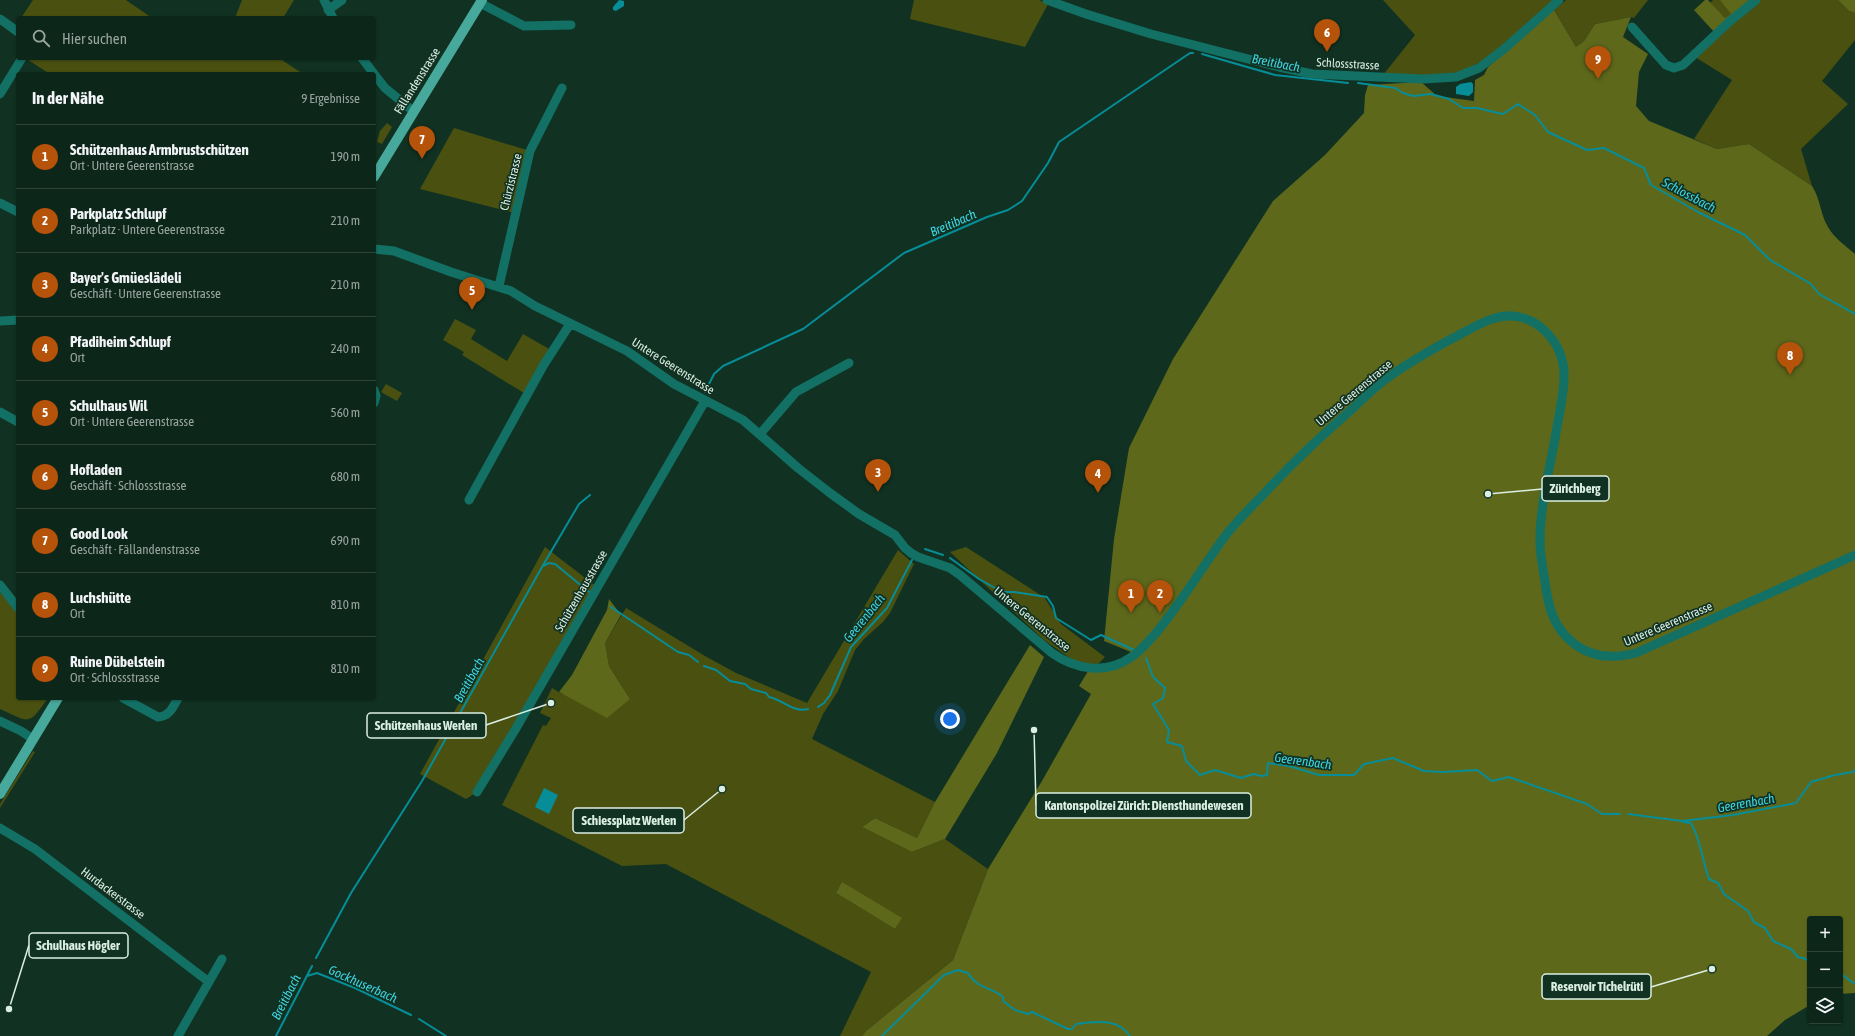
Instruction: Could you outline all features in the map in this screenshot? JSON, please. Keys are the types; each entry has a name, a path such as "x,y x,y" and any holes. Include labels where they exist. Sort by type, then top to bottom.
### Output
{"main road":[{"name":"Fällandenstrasse","path":"376,174 481,2"},
{"path":"0,794 57,700"}],"street":[{"path":"324,0 330,14 342,0"},
{"name":"Schlossstrasse","path":"1047,0 1151,34 1278,67 1312,74 1423,79 1456,77 1479,68 1504,49 1559,0"},
{"path":"1632,27 1666,65 1674,68 1683,65 1692,58 1724,27 1756,0"},
{"path":"481,2 524,26 571,25"},
{"path":"0,19 16,31"},
{"path":"0,94 21,60"},
{"path":"364,60 372,72"},
{"path":"376,77 385,88 413,112"},
{"name":"Chürzistrasse","path":"499,286 530,151 562,88"},
{"path":"0,203 16,211"},
{"name":"Untere Geerenstrasse","path":"376,250 394,251 451,272 499,286 570,324 613,343 637,357 674,384 737,417 760,434 798,468 830,493 895,535 911,553 918,557 950,568 1060,659 1082,667 1106,668 1128,660 1143,648 1165,622 1233,527 1304,452 1386,379 1408,364 1483,322 1510,315 1529,320 1543,328 1556,343 1563,361 1563,390 1542,513 1540,545 1547,596 1551,612 1560,630 1578,647 1592,654 1604,657 1620,656 1636,652 1855,555"},
{"path":"0,321 16,320"},
{"path":"469,500 543,366 570,324"},
{"path":"760,434 796,392 849,363"},
{"name":"Schützenhausstrasse","path":"477,792 515,730 705,401"},
{"path":"0,412 16,421"},
{"path":"0,585 16,605"},
{"path":"127,700 158,717 165,716 169,713 177,700"},
{"path":"0,721 21,731 33,739"},
{"name":"Hurdackerstrasse","path":"0,828 35,849 209,982"},
{"path":"178,1036 222,959"}],"green space":[{"path":"33,0 126,0 149,16 22,16"},
{"path":"242,0 294,0 284,16 236,16"},
{"path":"914,0 1039,0 1048,4 1025,47 910,19"},
{"path":"1383,0 1555,0 1517,35 1488,57 1458,73 1442,77 1428,78 1383,75 1415,35"},
{"path":"1566,0 1648,0 1634,18 1631,17 1595,24 1584,41 1576,47 1554,10"},
{"path":"1705,0 1708,0 1725,18 1731,14 1720,0 1756,0 1716,34 1694,10"},
{"path":"1713,0 1736,0 1732,14 1725,18 1710,3"},
{"path":"1756,0 1838,0 1849,11 1855,13 1855,40 1822,81 1848,104 1801,149 1812,186 1749,144 1717,149 1694,139 1732,80 1695,57"},
{"path":"1838,0 1855,0 1855,13 1849,11"},
{"path":"1554,10 1576,47 1584,41 1595,24 1631,17 1623,37 1648,54 1639,72 1636,106 1649,121 1717,149 1749,144 1812,186 1817,196 1825,222 1833,235 1855,254 1855,993 1843,994 1843,916 1807,916 1807,1007 1785,1020 1767,1036 862,1036 866,1031 953,960 988,869 1042,781 1091,694 1079,686 1090,668 1119,660 1131,652 1104,641 1114,539 1129,448 1173,359 1273,201 1325,155 1364,113 1365,95 1368,85 1421,82 1437,96 1474,101 1475,80 1484,75 1488,67"},
{"path":"28,60 282,60 300,72 47,72"},
{"path":"387,123 392,127 382,144 377,142 380,131"},
{"path":"454,128 530,151 515,213 420,189"},
{"path":"455,319 476,330 471,339 507,361 523,334 551,350 524,393 462,355 464,352 443,340"},
{"path":"386,384 402,393 397,401 381,392"},
{"path":"545,547 597,587 477,792 466,799 420,774"},
{"path":"966,547 1045,598 1061,624 1105,657 1096,666 1074,661 1044,640 950,552"},
{"path":"898,550 914,564 890,613 855,650 838,691 823,714 812,739 935,802 917,838 875,818 862,827 912,852 945,839 988,869 953,960 866,1031 862,1036 840,1036 871,972 666,864 622,866 502,805 543,725 546,726 551,718 540,713 552,688 562,694 630,699 609,666 605,643 626,608 736,673 807,703","holes":["842,883 901,919 895,929 836,893"]},
{"path":"0,592 16,612 16,700 46,700 36,714 28,719 18,717 0,709"},
{"path":"609,599 621,615 605,643 609,666 630,699 607,718 559,692 572,675 607,610"},
{"path":"1030,645 1044,657 997,753 945,839 912,852 862,827 875,818 917,838 935,802"},
{"path":"33,751 35,752 0,808 0,804"},
{"path":"842,882 902,918 895,929 836,893"}],"water":[{"path":"619,0 624,1 624,6 616,11 613,10 613,7"},
{"path":"1471,82 1473,84 1473,92 1469,96 1456,94 1456,87 1460,84"},
{"path":"544,788 558,795 549,814 535,807"}],"waterway":[{"name":"Breitibach","path":"705,392 714,374 723,366 803,329 904,253 987,217 1008,210 1022,201 1048,163 1059,142 1190,53 1193,53"},
{"name":"Breitibach","path":"1202,54 1275,75 1348,83"},
{"name":"Schlossbach","path":"1358,83 1395,88 1403,93 1413,96 1431,94 1449,99 1463,108 1477,108 1503,114 1518,104 1535,115 1548,132 1587,150 1604,148 1644,168 1651,185 1698,212 1745,235 1770,260 1811,284 1819,294 1855,314"},
{"name":"Breitibach","path":"316,958 351,893 422,781 579,504 590,495"},
{"name":"Geerenbach","path":"925,549 943,555"},
{"name":"Geerenbach","path":"950,558 979,579 1002,592 1014,592 1047,597 1053,606 1056,618 1091,640 1101,635 1134,650"},
{"name":"Geerenbach","path":"818,707 824,703 830,695 851,647 887,608 912,560"},
{"name":"Geerenbach","path":"543,566 549,563 555,564 589,592"},
{"name":"Geerenbach","path":"611,607 678,652 689,655 698,662"},
{"name":"Geerenbach","path":"1146,658 1153,677 1165,688 1163,698 1153,704 1169,730 1167,742 1182,746 1186,761 1200,775 1215,770 1241,778 1254,774 1261,776 1267,775 1268,763 1289,766 1319,775 1354,775 1364,764 1393,758 1424,771 1443,772 1477,770 1492,781 1509,777 1587,804 1602,814 1620,814"},
{"name":"Geerenbach","path":"704,666 716,670 730,681 745,684 751,689 766,693 769,697 792,707 803,710 808,709"},
{"name":"Geerenbach","path":"1628,814 1682,821 1733,815 1796,803 1811,782 1835,775 1853,772 1855,770"},
{"path":"1683,822 1691,823 1699,843 1709,879 1718,883 1724,894 1748,911 1754,922 1765,928 1773,941 1791,949 1798,957 1807,960"},
{"name":"Breitibach","path":"276,1036 312,966"},
{"path":"882,1036 944,975 958,970 968,973 980,985 1003,997 1003,1001 1015,1010 1028,1014 1032,1012 1068,1029 1072,1029 1076,1024 1098,1022 1112,1023 1125,1030 1130,1036"},
{"name":"Gockhuserbach","path":"307,976 317,973 355,988 411,1015"},
{"path":"1843,975 1855,983"},
{"name":"Gockhuserbach","path":"419,1019 446,1036"}],"place":[{"name":"Hofladen","path":"1327,52"},
{"name":"Ruine Dübelstein","path":"1598,79"},
{"name":"Good Look","path":"422,159"},
{"name":"Schulhaus Wil","path":"472,310"},
{"name":"Luchshütte","path":"1790,375"},
{"name":"Bayer's Gmüeslädeli","path":"878,492"},
{"name":"Pfadiheim Schlupf","path":"1098,493"},
{"name":"Zürichberg","path":"1488,494"},
{"name":"Schützenhaus Armbrustschützen","path":"1131,613"},
{"name":"Parkplatz Schlupf","path":"1160,613"},
{"name":"Schützenhaus Werlen","path":"551,703"},
{"name":"Kantonspolizei Zürich: Diensthundewesen","path":"1034,730"},
{"name":"Schiessplatz Werlen","path":"722,789"},
{"name":"Reservoir Tichelrüti","path":"1712,969"},
{"name":"Schulhaus Högler","path":"9,1009"}]}
